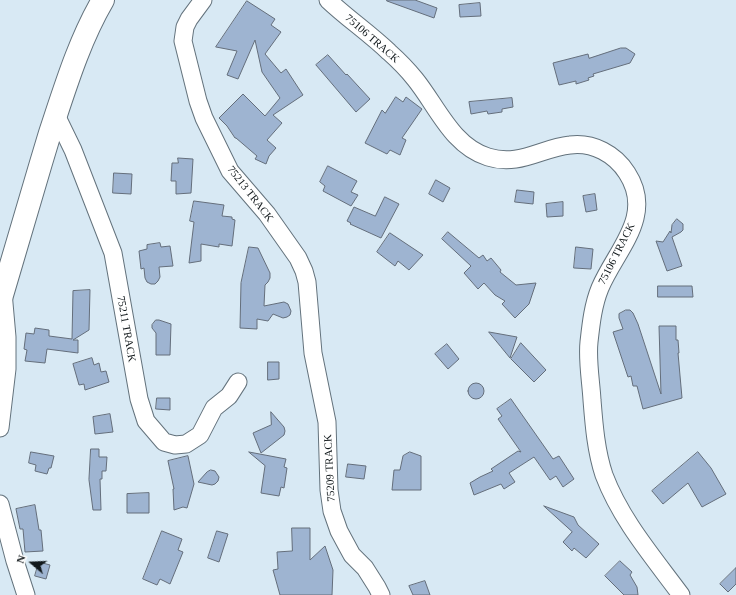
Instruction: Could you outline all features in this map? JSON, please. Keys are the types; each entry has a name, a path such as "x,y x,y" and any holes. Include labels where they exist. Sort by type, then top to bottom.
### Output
{"street":[{"path":"0,428 7,369 7,337 1,294 59,103 94,14 103,0"},
{"name":"75213 TRACK","path":"203,0 189,19 183,41 198,101 204,118 230,171 267,214 298,258 304,271 307,282 313,353"},
{"name":"75106 TRACK","path":"328,0 388,51 415,78 455,135 470,148 487,157 499,160 516,160 570,145 590,145 605,151 617,160 628,174 637,196 638,211 633,227 600,288 594,308 589,344 592,403 597,447 604,474 616,503 629,525 681,595"},
{"name":"75211 TRACK","path":"56,115 73,150 113,253 139,399 146,421 164,442 175,445 186,444 200,435 214,408 229,396 238,382"},
{"name":"75209 TRACK","path":"313,353 327,422 329,490 332,511 339,531 346,544 352,554 365,568 381,595"},
{"path":"0,504 26,595"}],"building":[{"path":"387,0 415,0 437,8 434,18"},
{"path":"247,1 275,19 271,25 281,32 265,54 281,73 286,69 303,95 273,115 282,123 267,140 276,148 269,156 266,164 255,159 257,156 235,138 227,126 219,118 243,94 265,116 280,98 262,72 255,40 238,79 227,75 237,51 216,47"},
{"path":"480,3 481,16 460,17 459,5"},
{"path":"621,48 626,48 635,54 630,63 593,74 594,76 588,78 589,80 576,84 576,81 559,85 553,63 588,54 589,58"},
{"path":"328,55 370,99 356,112 316,65"},
{"path":"396,97 403,102 406,97 422,109 402,138 406,140 400,155 390,150 387,154 365,143 382,110 385,113"},
{"path":"512,98 513,107 502,109 502,112 488,114 487,111 471,114 469,102"},
{"path":"178,158 193,159 191,193 176,194 176,181 171,181 172,163 178,163"},
{"path":"328,166 357,181 351,192 358,195 351,206 323,191 325,186 320,182"},
{"path":"114,173 132,174 131,194 113,193"},
{"path":"436,180 450,188 443,202 429,194"},
{"path":"517,190 534,192 533,204 515,202"},
{"path":"595,194 597,210 586,212 583,196"},
{"path":"385,197 399,204 381,238 350,224 351,223 347,221 354,207 375,216"},
{"path":"194,201 224,205 222,216 232,217 232,219 235,220 232,246 219,244 219,247 201,244 201,261 189,263 194,222 190,221"},
{"path":"563,202 563,216 547,217 546,204"},
{"path":"677,219 683,224 683,230 672,237 682,266 667,271 656,241 663,242 670,231 671,233 672,225"},
{"path":"448,232 479,258 483,255 487,261 491,258 501,270 500,272 516,285 536,283 529,304 515,318 502,304 505,301 495,295 484,283 478,289 464,273 471,266 442,239"},
{"path":"390,233 423,255 409,270 398,261 395,266 377,252"},
{"path":"160,243 161,247 170,246 173,266 159,267 160,277 155,284 151,284 147,282 145,278 144,268 141,269 139,251 147,249 147,245"},
{"path":"249,247 258,248 270,273 270,278 265,285 264,306 284,302 288,304 291,311 290,315 283,318 273,314 268,321 257,319 257,329 240,328 241,283"},
{"path":"576,247 593,249 591,269 574,268"},
{"path":"658,286 692,286 693,297 658,297"},
{"path":"90,290 89,330 73,340 78,340 78,353 47,349 45,363 25,361 27,350 24,349 26,333 34,334 35,328 49,330 49,336 72,339 73,291"},
{"path":"626,310 630,310 633,313 638,324 661,394 659,326 676,326 682,398 643,409 637,386 633,386 631,376 628,377 613,332 623,329 619,314"},
{"path":"156,320 171,324 170,355 156,355 156,333 152,328 152,325"},
{"path":"489,332 517,337 510,358 501,347"},
{"path":"521,343 546,370 534,382 511,359"},
{"path":"447,344 459,359 448,369 435,354"},
{"path":"92,358 94,365 99,363 101,372 106,371 109,382 85,390 84,384 79,385 73,364"},
{"path":"268,362 279,362 279,379 268,380"},
{"path":"476,383 483,388 484,391 479,398 476,399 469,394 468,391 473,384"},
{"path":"157,398 170,398 170,410 156,409"},
{"path":"511,399 553,459 559,456 574,479 563,487 556,476 550,480 534,457 509,473 515,482 504,489 501,484 474,495 470,483 493,471 491,469 518,451 521,452 498,419 502,416 497,409"},
{"path":"271,412 284,427 285,431 284,435 261,453 253,433 271,425"},
{"path":"110,414 113,432 95,434 93,417"},
{"path":"91,449 99,449 99,457 107,457 106,471 102,471 102,479 100,479 101,510 93,510 89,480"},
{"path":"31,452 54,456 51,468 49,468 47,474 35,471 36,465 29,463"},
{"path":"249,452 286,459 284,467 287,468 284,488 281,487 279,496 261,493 265,466"},
{"path":"410,452 421,456 421,490 392,490 394,470 400,470 403,456"},
{"path":"698,452 711,468 726,494 702,507 688,483 663,504 652,491"},
{"path":"188,456 194,484 187,508 183,507 174,510 174,489 168,461"},
{"path":"348,464 366,466 364,479 346,477"},
{"path":"211,470 215,471 219,477 215,484 212,485 198,482 207,472"},
{"path":"149,493 149,513 127,513 127,494"},
{"path":"35,505 39,530 41,530 43,551 25,552 23,529 20,529 16,509"},
{"path":"544,506 574,517 578,525 599,544 586,558 574,548 572,551 563,542 572,532"},
{"path":"292,528 310,528 310,560 325,546 333,570 332,595 280,595 273,570 278,569 277,552 292,551"},
{"path":"162,531 182,539 178,550 183,552 170,584 160,579 157,585 143,579"},
{"path":"217,531 228,534 219,562 208,558"},
{"path":"620,561 632,572 630,575 637,587 638,595 624,595 605,576"},
{"path":"39,562 50,565 46,579 35,576"},
{"path":"736,568 736,584 728,592 720,584"},
{"path":"425,581 430,595 413,595 409,586"}]}
